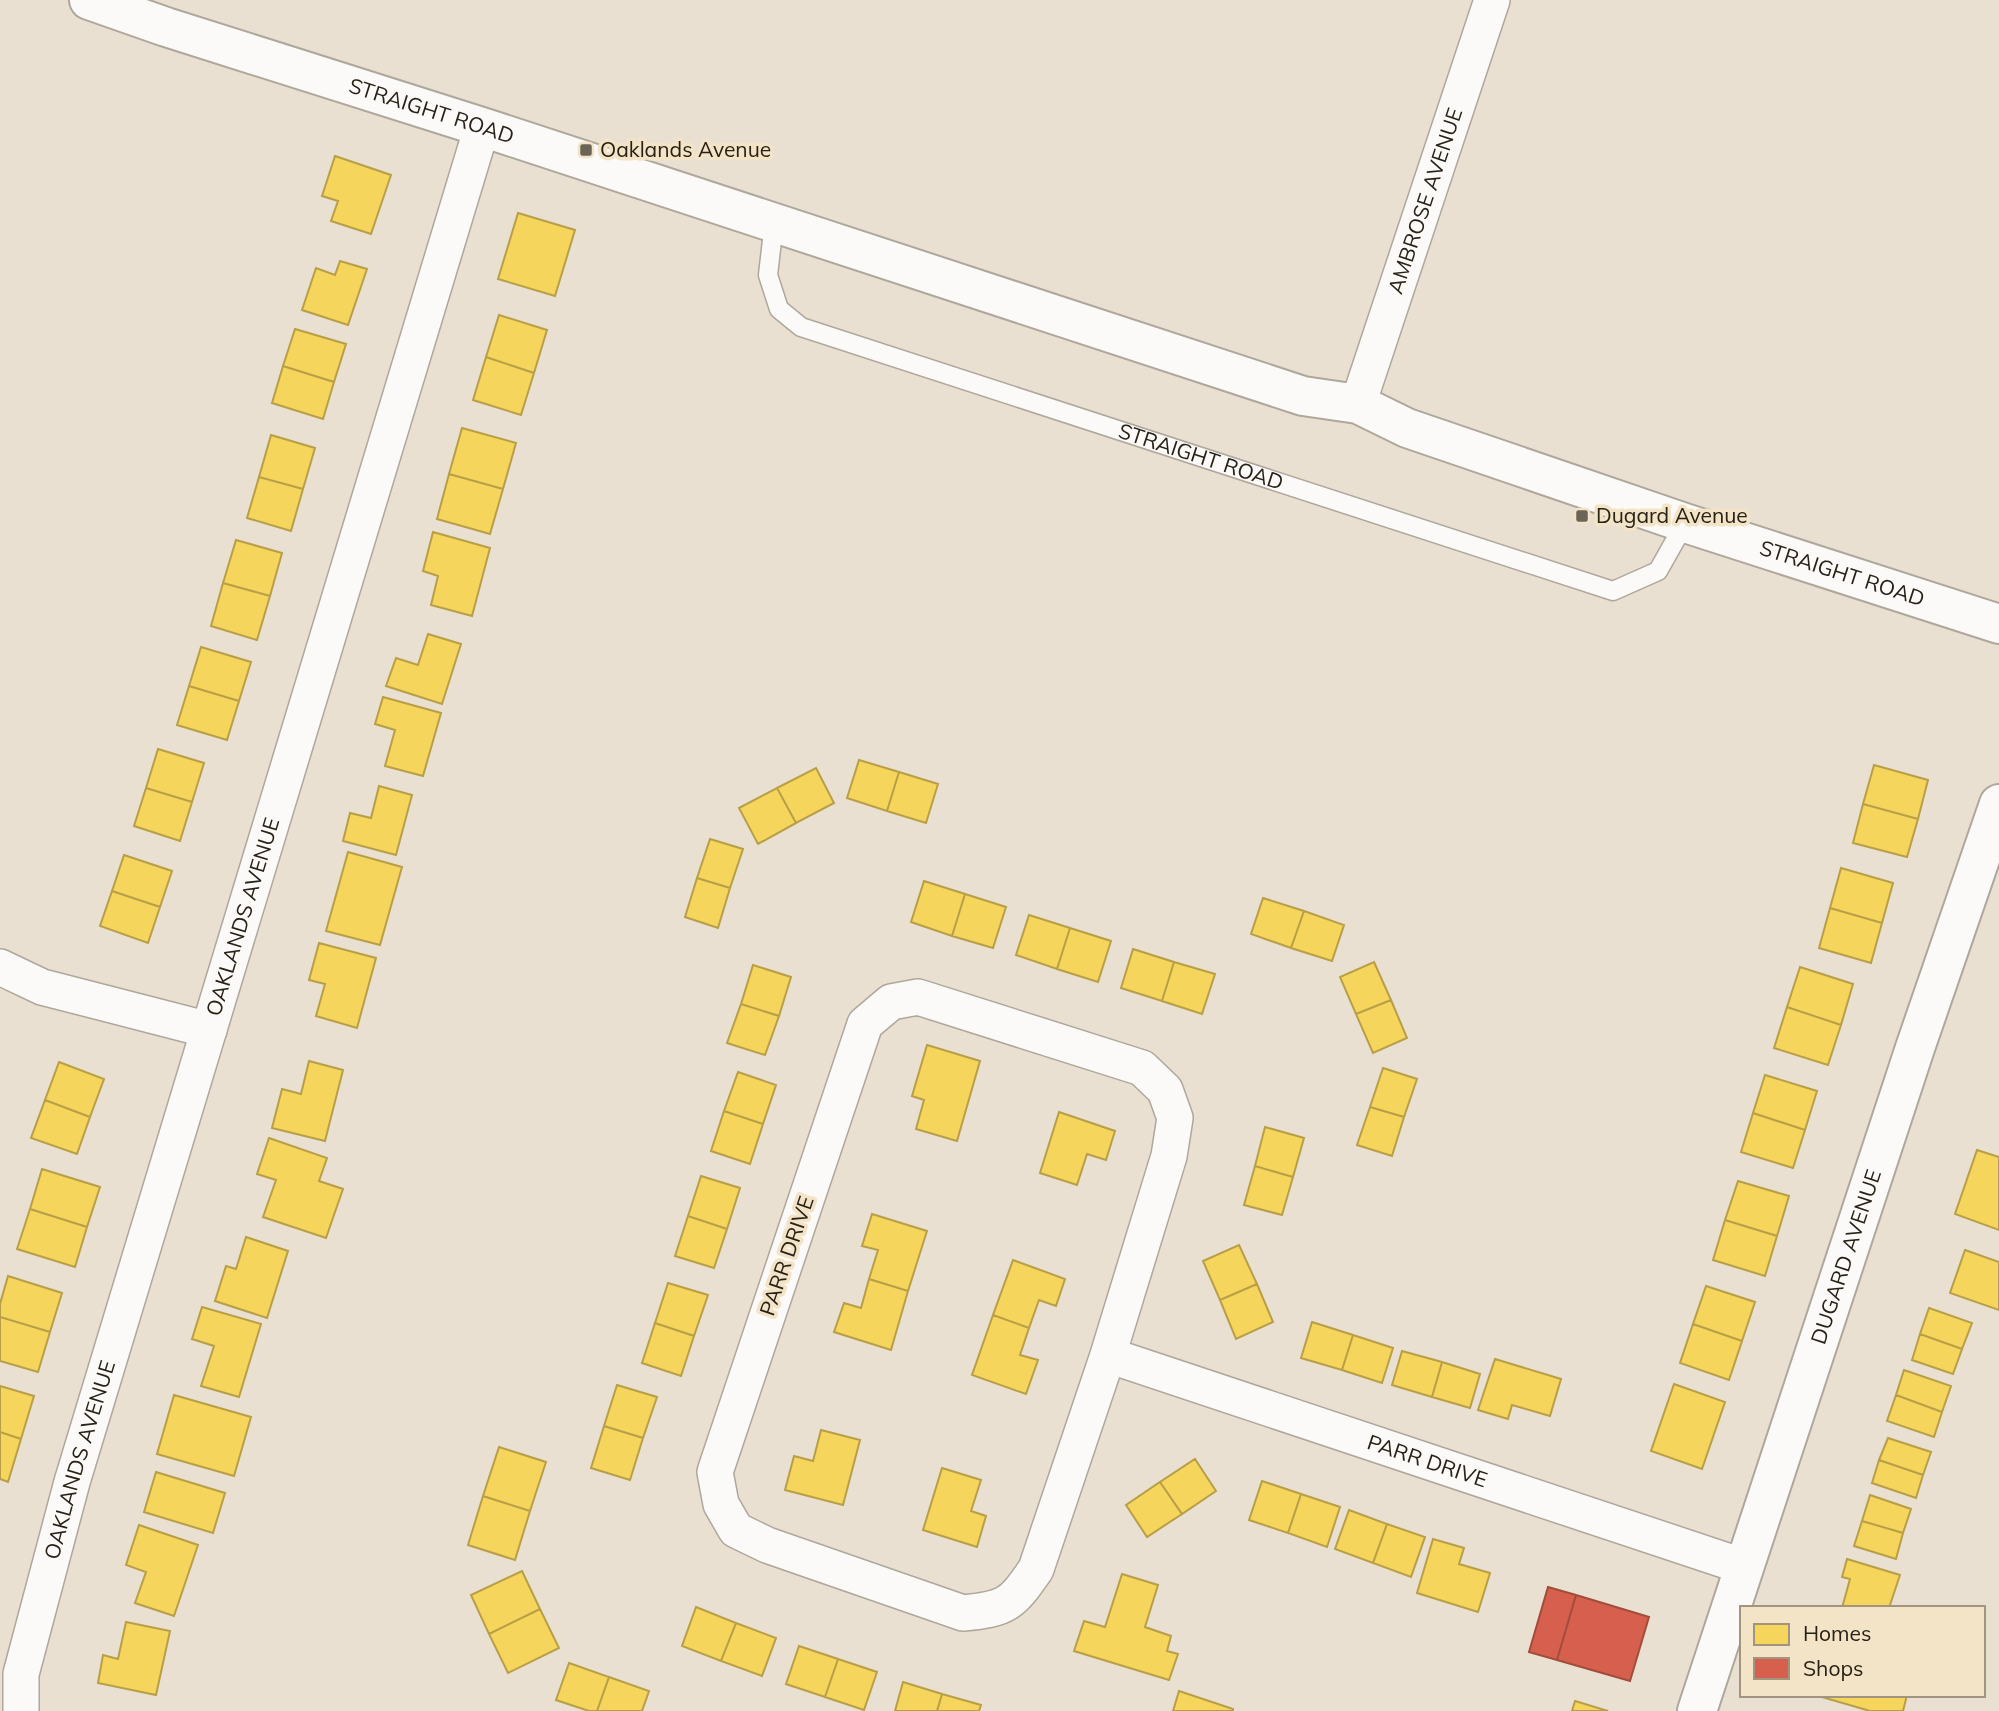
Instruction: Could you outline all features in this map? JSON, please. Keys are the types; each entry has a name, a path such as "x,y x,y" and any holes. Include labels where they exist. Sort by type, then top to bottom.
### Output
{"street":[{"name":"STRAIGHT ROAD","path":"89,0 1303,396 1358,404 1407,428 1685,523 1999,624"},
{"name":"AMBROSE AVENUE","path":"1358,404 1492,0"},
{"name":"OAKLANDS AVENUE","path":"21,1711 21,1674 72,1482 482,127"},
{"name":"DUGARD AVENUE","path":"1697,1711 1914,1048 1999,804"},
{"path":"0,967 42,987 209,1030"},
{"name":"PARR DRIVE","path":"918,998 1142,1068 1166,1090 1175,1118 1168,1156 1108,1355 1036,1569 1016,1598 991,1610 963,1613 767,1545 736,1530 721,1504 715,1472 865,1024 891,1002 918,998"},
{"name":"PARR DRIVE","path":"1108,1355 1745,1567"}],"lane":[{"name":"STRAIGHT ROAD","path":"774,223 768,275 779,309 801,327 1613,591 1658,571 1685,523"}],"building: Homes":[{"path":"335,156 391,175 371,234 331,221 338,201 322,196"},
{"path":"518,213 575,230 555,296 498,279"},
{"path":"340,261 367,269 348,325 302,310 316,268 335,275"},
{"path":"499,315 547,330 534,373 486,357"},
{"path":"295,329 346,344 334,382 283,366"},
{"path":"486,357 534,373 521,415 473,400"},
{"path":"283,366 334,382 323,419 272,403"},
{"path":"462,428 516,443 503,489 449,474"},
{"path":"271,435 315,448 303,489 259,477"},
{"path":"449,474 503,489 490,534 437,519"},
{"path":"259,477 303,489 291,531 247,518"},
{"path":"433,532 490,548 472,616 431,605 438,576 423,571"},
{"path":"236,540 282,553 270,596 223,583"},
{"path":"223,583 270,596 257,640 211,626"},
{"path":"428,634 461,644 442,704 386,686 396,658 418,665"},
{"path":"201,647 251,662 239,701 189,686"},
{"path":"189,686 239,701 227,740 177,725"},
{"path":"383,697 441,713 423,776 385,766 395,730 375,724"},
{"path":"158,749 204,763 192,802 146,788"},
{"path":"859,760 899,772 887,811 847,798"},
{"path":"1874,765 1928,780 1918,819 1863,804"},
{"path":"816,768 834,803 796,823 777,788"},
{"path":"899,772 938,784 926,823 887,811"},
{"path":"379,786 412,795 396,855 343,841 350,813 371,818"},
{"path":"146,788 192,802 180,841 134,826"},
{"path":"777,788 796,823 758,844 739,808"},
{"path":"1863,804 1918,819 1907,857 1853,843"},
{"path":"710,839 743,849 730,888 697,878"},
{"path":"348,852 402,867 380,945 326,931"},
{"path":"124,855 172,871 160,907 112,891"},
{"path":"1841,868 1893,883 1882,923 1830,908"},
{"path":"697,878 730,888 718,928 685,917"},
{"path":"924,881 965,894 952,936 911,922"},
{"path":"112,891 160,907 148,943 100,926"},
{"path":"965,894 1006,907 993,948 952,936"},
{"path":"1263,898 1304,911 1291,948 1251,934"},
{"path":"1830,908 1882,923 1871,963 1819,948"},
{"path":"1304,911 1344,925 1332,961 1291,948"},
{"path":"1029,915 1070,928 1057,969 1016,955"},
{"path":"1070,928 1111,941 1098,982 1057,969"},
{"path":"319,943 376,958 357,1028 316,1016 325,984 309,980"},
{"path":"1133,949 1174,962 1162,1001 1121,988"},
{"path":"1174,962 1215,974 1202,1014 1162,1001"},
{"path":"1374,962 1391,1000 1356,1014 1340,977"},
{"path":"753,965 791,977 779,1016 741,1004"},
{"path":"1800,967 1853,984 1841,1025 1787,1007"},
{"path":"1391,1000 1407,1038 1373,1053 1356,1014"},
{"path":"741,1004 779,1016 765,1055 727,1043"},
{"path":"1787,1007 1841,1025 1828,1065 1774,1048"},
{"path":"927,1045 980,1061 957,1141 916,1129 924,1100 912,1096"},
{"path":"309,1061 343,1070 325,1141 272,1128 282,1089 301,1094"},
{"path":"59,1062 104,1079 90,1117 45,1100"},
{"path":"1383,1068 1417,1079 1404,1117 1370,1107"},
{"path":"738,1072 776,1085 763,1124 724,1111"},
{"path":"1765,1075 1817,1091 1805,1130 1753,1113"},
{"path":"45,1100 90,1117 77,1154 31,1138"},
{"path":"1370,1107 1404,1117 1392,1156 1357,1145"},
{"path":"724,1111 763,1124 750,1164 711,1151"},
{"path":"1059,1112 1115,1131 1106,1160 1087,1154 1077,1185 1040,1173"},
{"path":"1753,1113 1805,1130 1793,1168 1741,1152"},
{"path":"1265,1127 1304,1138 1293,1177 1255,1166"},
{"path":"269,1138 327,1158 319,1181 343,1189 326,1238 263,1217 276,1180 257,1174"},
{"path":"1977,1150 1999,1157 1999,1230 1955,1214"},
{"path":"1255,1166 1293,1177 1282,1215 1244,1205"},
{"path":"42,1169 100,1187 87,1227 30,1209"},
{"path":"701,1176 740,1188 727,1229 688,1216"},
{"path":"1738,1181 1789,1196 1777,1236 1725,1220"},
{"path":"30,1209 87,1227 75,1267 17,1249"},
{"path":"872,1214 927,1231 908,1291 869,1279 878,1250 862,1246"},
{"path":"688,1216 727,1229 714,1268 675,1256"},
{"path":"1725,1220 1777,1236 1765,1276 1713,1260"},
{"path":"246,1237 288,1251 267,1318 215,1301 226,1266 236,1269"},
{"path":"1239,1245 1257,1284 1220,1300 1203,1261"},
{"path":"1965,1250 1999,1262 1999,1310 1950,1293"},
{"path":"1013,1260 1065,1279 1056,1306 1039,1300 1029,1328 993,1315"},
{"path":"8,1276 62,1293 50,1332 0,1317 0,1304"},
{"path":"869,1279 908,1291 891,1350 834,1332 844,1303 861,1308"},
{"path":"668,1283 708,1295 694,1336 655,1323"},
{"path":"1257,1284 1273,1322 1236,1339 1220,1300"},
{"path":"1706,1286 1755,1302 1742,1341 1693,1324"},
{"path":"202,1307 261,1324 239,1397 201,1386 214,1346 192,1339"},
{"path":"1929,1308 1972,1323 1962,1349 1920,1334"},
{"path":"993,1315 1029,1328 1020,1355 1038,1360 1026,1394 972,1375"},
{"path":"0,1317 50,1332 38,1372 0,1361"},
{"path":"1312,1322 1353,1335 1342,1370 1301,1358"},
{"path":"655,1323 694,1336 681,1376 642,1363"},
{"path":"1693,1324 1742,1341 1729,1380 1680,1363"},
{"path":"1920,1334 1962,1349 1953,1374 1912,1360"},
{"path":"1353,1335 1393,1348 1382,1383 1342,1370"},
{"path":"1402,1351 1442,1362 1432,1397 1392,1385"},
{"path":"1495,1359 1561,1379 1550,1416 1512,1405 1508,1419 1478,1410"},
{"path":"1442,1362 1480,1374 1470,1408 1432,1397"},
{"path":"1904,1370 1951,1386 1942,1412 1896,1395"},
{"path":"1674,1384 1725,1402 1702,1469 1651,1451"},
{"path":"617,1385 657,1397 643,1438 604,1426"},
{"path":"0,1386 34,1396 21,1439 0,1432"},
{"path":"174,1395 251,1417 234,1476 157,1454"},
{"path":"1896,1395 1942,1412 1934,1437 1887,1421"},
{"path":"604,1426 643,1438 630,1480 591,1468"},
{"path":"821,1430 860,1440 843,1505 785,1490 794,1456 813,1461"},
{"path":"0,1432 21,1439 8,1482 0,1479"},
{"path":"1888,1438 1931,1452 1923,1475 1879,1460"},
{"path":"499,1447 546,1462 530,1511 483,1496"},
{"path":"1195,1459 1216,1491 1182,1514 1160,1482"},
{"path":"1879,1460 1923,1475 1916,1498 1872,1483"},
{"path":"942,1468 981,1480 971,1511 986,1516 977,1547 923,1530"},
{"path":"156,1472 225,1493 213,1533 144,1512"},
{"path":"1262,1481 1301,1494 1288,1533 1249,1520"},
{"path":"1160,1482 1182,1514 1147,1537 1126,1505"},
{"path":"1301,1494 1340,1507 1327,1547 1288,1533"},
{"path":"1870,1495 1911,1509 1903,1533 1862,1521"},
{"path":"483,1496 530,1511 515,1560 468,1545"},
{"path":"1349,1510 1387,1524 1373,1563 1335,1549"},
{"path":"1862,1521 1903,1533 1896,1559 1854,1546"},
{"path":"1387,1524 1425,1537 1411,1577 1373,1563"},
{"path":"139,1525 198,1545 174,1616 135,1603 146,1572 126,1565"},
{"path":"1433,1539 1464,1548 1459,1564 1490,1573 1478,1612 1417,1593"},
{"path":"1847,1559 1900,1575 1890,1606 1843,1606 1850,1579 1842,1577"},
{"path":"522,1571 540,1609 489,1634 471,1595"},
{"path":"1122,1574 1158,1585 1145,1627 1171,1636 1167,1651 1178,1654 1169,1680 1074,1651 1084,1621 1105,1627"},
{"path":"696,1607 736,1623 721,1661 682,1646"},
{"path":"540,1609 559,1648 508,1673 489,1634"},
{"path":"126,1622 170,1631 156,1695 98,1683 103,1655 118,1659"},
{"path":"736,1623 776,1638 762,1676 721,1661"},
{"path":"799,1646 838,1659 825,1697 786,1684"},
{"path":"838,1659 877,1672 864,1710 825,1697"},
{"path":"569,1663 609,1677 597,1711 556,1700"},
{"path":"609,1677 649,1691 642,1711 597,1711"},
{"path":"903,1682 942,1694 937,1711 895,1711"},
{"path":"1179,1691 1233,1709 1233,1711 1173,1711"},
{"path":"942,1694 981,1705 979,1711 937,1711"},
{"path":"1822,1697 1906,1697 1903,1711 1870,1711"},
{"path":"1575,1701 1608,1711 1572,1711"}],"building: Shops":[{"path":"1548,1587 1576,1595 1557,1660 1529,1652"},
{"path":"1576,1595 1649,1617 1630,1681 1557,1660"}],"place":[{"name":"Oaklands Avenue","path":"586,150"},
{"name":"Dugard Avenue","path":"1582,516"}]}
